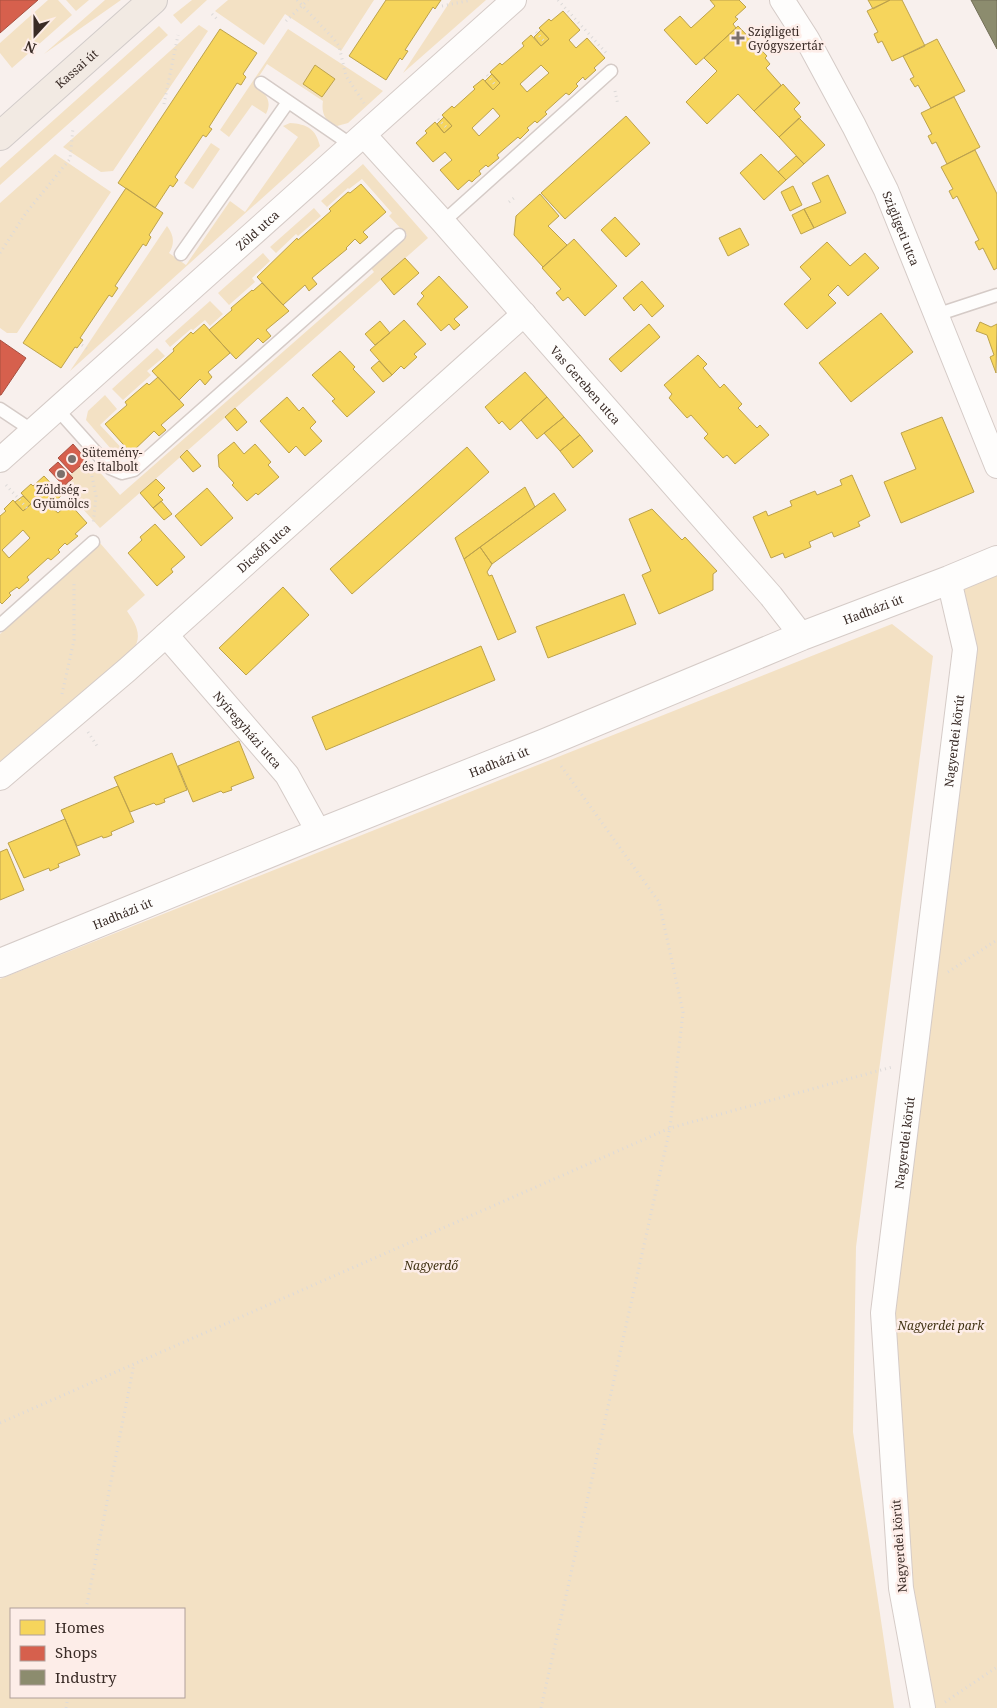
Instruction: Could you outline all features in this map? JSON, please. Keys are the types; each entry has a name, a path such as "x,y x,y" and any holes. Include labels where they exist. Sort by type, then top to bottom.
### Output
{"main road":[{"name":"Kassai út","path":"0,136 153,0"}],"street":[{"name":"Zöld utca","path":"0,460 514,0"},
{"name":"Szigligeti utca","path":"782,0 807,39 886,190 997,466"},
{"name":"Vas Gereben utca","path":"366,134 771,596 802,636"},
{"name":"Dicsőfi utca","path":"0,778 166,635 524,314"},
{"name":"Hadházi út","path":"0,963 545,743 802,636 997,560"},
{"name":"Nagyerdei körút","path":"933,1706 901,1588 883,1313 965,649 949,580"},
{"name":"Nyíregyházi utca","path":"166,635 287,775 319,833"}],"lane":[{"path":"443,222 612,71"},
{"path":"261,83 288,102 366,134"},
{"path":"181,254 288,102"},
{"path":"58,410 110,468 117,472 130,472 400,235"},
{"path":"936,315 997,295"},
{"path":"0,409 33,430"},
{"path":"0,625 93,542"}],"path":[{"path":"297,0 333,38 338,46 343,68 350,84 361,100 366,134"},
{"path":"286,21 308,0"},
{"path":"442,6 471,0"},
{"path":"558,0 608,56 612,71"},
{"path":"212,14 217,19"},
{"path":"536,32 545,42"},
{"path":"164,104 178,35"},
{"path":"487,75 496,86"},
{"path":"438,119 448,129"},
{"path":"0,253 26,213 70,159 73,128"},
{"path":"509,202 514,198"},
{"path":"6,484 27,508"},
{"path":"65,567 74,577 74,640 61,696 97,746"},
{"path":"541,1708 670,1128 683,1012 658,902 545,743"},
{"path":"923,990 997,940"},
{"path":"0,1423 670,1128 914,1061"},
{"path":"86,1608 134,1364"},
{"path":"933,1706 997,1667"}],"green space":[{"path":"48,0 58,0 72,15 12,68 0,53 0,43"},
{"path":"66,0 89,0 76,11"},
{"path":"105,0 121,0 44,54"},
{"path":"192,0 207,0 181,24 173,15"},
{"path":"228,0 374,0 341,51 285,14 264,45 215,11"},
{"path":"451,0 486,0 403,73"},
{"path":"199,25 208,31 113,171 101,172 63,147"},
{"path":"159,26 168,35 0,185 0,168"},
{"path":"288,29 383,91 348,123 337,126 329,122 325,116 323,101 267,64 254,84 267,97 269,105 266,114 252,105 229,137 220,130"},
{"path":"290,123 310,128 316,135 320,146 70,371 167,226 173,240 169,253 186,265 230,201 245,212 298,137 283,126"},
{"path":"211,143 220,149 193,189 184,183"},
{"path":"55,154 111,192 17,333 7,333 0,328 0,203"},
{"path":"363,164 428,238 100,528 63,487 73,479 70,475 88,459 120,495 374,272 370,267 407,235 389,216 392,213 362,179 348,188 327,207 321,201"},
{"path":"314,208 321,216 298,236 296,234 276,253 270,247"},
{"path":"263,253 270,261 252,278 255,282 229,305 218,293"},
{"path":"210,301 223,314 210,326 205,320 170,347 165,341"},
{"path":"157,348 165,356 147,371 151,375 123,400 112,389"},
{"path":"105,395 117,409 100,425 128,455 124,457 117,456 86,420 88,411"},
{"path":"100,543 145,595 127,611 137,630 138,640 136,645 133,650 0,765 0,634"},
{"name":"Nagyerdei park","path":"997,560 997,1708 923,1708 883,1313 965,649 949,580"},
{"name":"Nagyerdő","path":"892,624 933,656 856,1247 853,1432 894,1708 0,1708 0,979"}],"building: Homes":[{"path":"386,0 441,0 435,9 433,7 405,50 408,51 402,60 400,58 386,80 349,56"},
{"path":"710,0 739,0 746,7 735,17 738,19 733,24 736,28 696,65 664,30 680,16 691,28 715,6"},
{"path":"868,0 890,0 873,9"},
{"path":"890,0 902,0 925,46 892,61 882,41 878,43 874,34 878,32 867,11"},
{"path":"563,11 580,30 569,40 576,48 587,38 605,58 585,80 583,77 576,84 578,86 569,95 566,93 545,112 547,114 537,123 535,121 527,128 529,130 520,139 518,137 497,155 499,158 488,167 486,165 479,171 481,174 472,182 469,180 458,190 440,170 452,160 445,152 433,162 416,143 435,122 444,133 452,126 442,115 452,106 454,108 483,79 493,90 500,83 490,72 500,63 502,65 524,46 522,43 531,35 541,46 549,39 539,28 549,19 551,21","holes":["541,65 549,73 527,92 520,84","493,108 500,116 479,136 472,128"]},
{"path":"738,26 767,56 765,58 770,64 766,68 781,85 754,111 738,94 707,124 686,102 717,71 704,58"},
{"path":"220,29 257,53 243,74 246,77 241,85 237,83 209,127 212,129 206,137 203,135 175,177 178,180 173,187 170,185 155,208 118,183"},
{"path":"541,30 549,39 541,46 534,37"},
{"path":"937,39 965,91 931,108 918,85 915,87 910,79 914,77 903,56"},
{"path":"315,65 335,79 322,97 303,84"},
{"path":"492,74 500,83 493,90 485,81"},
{"path":"783,84 800,103 794,109 801,117 779,137 754,111"},
{"path":"954,97 980,147 947,164 936,142 932,144 928,136 932,134 921,113"},
{"path":"626,116 650,143 565,219 541,193"},
{"path":"444,117 452,126 444,133 437,124"},
{"path":"799,118 825,145 804,164 779,137"},
{"path":"975,150 997,194 997,268 994,270 983,248 979,250 975,242 979,240 957,196 953,199 949,191 953,189 941,167"},
{"path":"761,154 786,180 764,200 740,173"},
{"path":"796,156 804,164 786,180 778,172"},
{"path":"828,175 846,213 814,228 804,209 821,202 812,183"},
{"path":"361,184 386,212 363,232 368,237 360,244 355,239 347,249 312,278 317,284 309,291 305,285 283,305 257,277 297,238 298,240 331,211 329,209 348,192 350,193"},
{"path":"793,186 802,205 790,211 781,192"},
{"path":"126,188 163,213 149,235 151,237 146,246 143,244 115,286 118,288 112,297 109,295 80,338 83,340 77,348 75,347 61,368 23,343"},
{"path":"540,194 559,216 548,226 567,245 543,267 514,235 516,216"},
{"path":"804,209 814,228 801,234 792,215"},
{"path":"615,217 640,244 626,257 601,230"},
{"path":"740,228 749,245 728,256 719,238"},
{"path":"574,239 617,286 585,316 568,297 563,301 556,293 561,289 542,268"},
{"path":"827,242 850,266 865,253 879,268 848,296 838,285 828,295 836,303 807,329 784,304 811,279 800,267"},
{"path":"405,258 419,273 394,295 381,279"},
{"path":"439,276 468,307 454,319 460,325 454,330 449,324 441,331 417,304 424,296 421,293"},
{"path":"642,281 664,306 652,317 641,304 634,311 623,298"},
{"path":"262,283 289,311 266,330 271,336 263,343 258,338 236,359 209,330 232,310 231,308"},
{"path":"881,313 913,352 851,402 819,363"},
{"path":"404,320 426,344 414,354 417,357 404,369 401,366 392,375 370,350"},
{"path":"380,321 390,333 375,345 365,334"},
{"path":"980,322 991,327 997,324 996,373 990,357 994,355 987,335 976,331"},
{"path":"204,324 230,353 208,372 212,377 205,385 200,379 179,400 152,371 191,332 193,334"},
{"path":"649,324 660,337 621,372 609,359"},
{"path":"340,351 355,367 353,369 375,392 347,417 332,401 335,399 312,375"},
{"path":"698,355 707,364 703,368 720,388 724,384 742,404 738,408 757,428 760,425 769,435 735,464 727,455 723,458 704,438 708,434 691,415 687,418 669,398 672,394 664,385"},
{"path":"379,361 392,375 383,382 371,368"},
{"path":"525,372 547,397 510,430 502,421 499,424 485,407"},
{"path":"158,377 184,405 161,425 166,430 159,436 154,431 131,453 105,424 127,405 125,402 147,383 149,385"},
{"path":"287,397 299,411 303,407 316,422 310,428 322,441 305,456 296,446 289,453 260,421"},
{"path":"547,397 564,417 537,439 521,420"},
{"path":"235,408 247,422 237,431 225,417"},
{"path":"564,417 580,435 560,451 544,433"},
{"path":"942,417 974,492 901,523 884,482 916,469 901,433"},
{"path":"580,435 593,451 573,468 560,451"},
{"path":"234,442 244,454 255,444 271,462 268,465 279,477 258,495 256,493 247,501 219,467 218,455"},
{"path":"467,447 489,472 352,594 330,569"},
{"path":"187,450 201,466 193,472 180,457"},
{"path":"852,475 870,516 858,522 860,526 834,537 832,532 809,542 811,547 785,558 783,553 771,558 753,517 766,511 768,516 792,506 790,501 815,491 817,495 842,485 840,480"},
{"path":"44,476 62,495 50,506 58,513 69,503 87,523 75,534 78,536 67,545 65,543 58,550 60,552 51,560 48,558 27,577 29,580 19,589 17,587 9,593 11,595 2,604 0,602 0,516 6,511 4,509 13,500 23,511 31,504 21,493 31,484 33,486","holes":["23,530 30,538 9,558 2,550"]},
{"path":"156,479 165,488 158,495 163,500 153,508 140,493"},
{"path":"525,487 535,507 464,559 455,538"},
{"path":"207,488 233,518 201,546 175,516"},
{"path":"554,493 566,510 492,564 480,547"},
{"path":"23,496 31,504 23,511 15,502"},
{"path":"161,501 172,514 164,520 153,508"},
{"path":"652,509 682,540 685,537 717,571 713,574 713,590 659,614 642,575 651,571 629,519"},
{"path":"155,524 185,557 171,569 173,572 157,586 128,553 142,540 140,537"},
{"path":"480,547 492,564 487,572 489,576 492,575 516,632 498,640 464,559"},
{"path":"283,587 309,615 246,675 219,648"},
{"path":"624,594 636,624 548,658 536,627"},
{"path":"481,646 495,680 326,750 312,717"},
{"path":"239,741 254,778 231,787 232,790 223,793 221,791 193,802 178,766"},
{"path":"172,753 187,790 164,799 165,802 160,804 156,805 154,803 130,812 114,777"},
{"path":"118,786 134,822 111,832 112,835 103,838 102,836 77,846 61,810"},
{"path":"65,819 80,855 58,864 59,867 50,871 49,868 24,878 8,843"},
{"path":"7,849 24,890 0,900 0,852"}],"building: Shops":[{"path":"0,0 38,0 0,33"},
{"path":"0,340 26,358 1,395 0,395"},
{"path":"73,444 87,460 72,473 58,458"},
{"path":"58,462 73,478 64,486 49,470"}],"building: Industry":[{"path":"971,0 997,1 997,49"}],"place":[{"name":"Szigligeti Gyógyszertár","path":"738,38"},
{"name":"Sütemény- és Italbolt","path":"72,459"},
{"name":"Zöldség - Gyümölcs","path":"61,474"}]}
